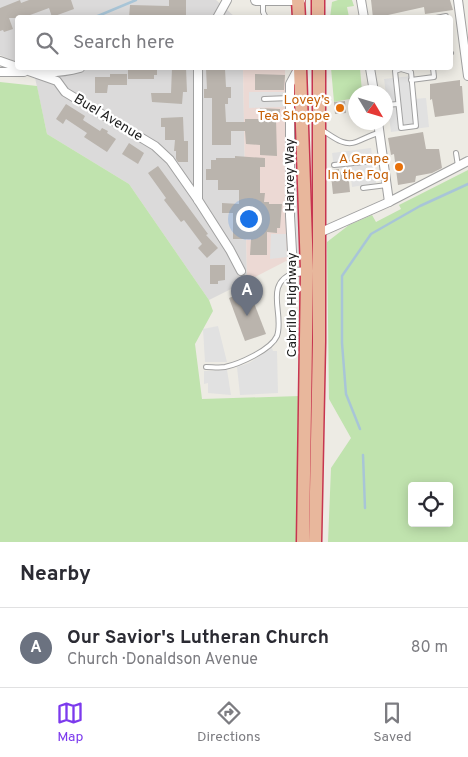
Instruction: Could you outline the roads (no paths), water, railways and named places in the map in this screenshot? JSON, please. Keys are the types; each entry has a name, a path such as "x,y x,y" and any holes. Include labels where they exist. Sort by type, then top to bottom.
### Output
{"highway":[{"path":"299,0 299,15"},
{"path":"318,0 318,15"},
{"name":"Cabrillo Highway","path":"300,70 303,542"},
{"name":"Cabrillo Highway","path":"315,542 318,408 319,70"}],"street":[{"path":"219,15 227,0"},
{"path":"256,0 299,0"},
{"path":"361,0 364,15"},
{"path":"458,0 468,76"},
{"name":"Buel Avenue","path":"0,61 15,66"},
{"name":"Buel Avenue","path":"25,70 57,82 65,92 155,146 170,160 198,200 230,250 241,272"},
{"path":"0,72 53,73 74,70"},
{"path":"198,70 198,200"},
{"name":"Harvey Way","path":"299,70 290,84 290,216 293,269 302,271"},
{"path":"370,70 373,85"},
{"path":"379,130 389,202"},
{"path":"319,233 389,202 468,161"}],"lane":[{"path":"263,0 264,15"},
{"path":"397,70 395,71 401,128 416,126 410,72 406,70"},
{"path":"411,80 434,77 432,70"},
{"path":"264,99 290,98"},
{"path":"393,105 398,104"},
{"path":"320,129 345,143 356,142 369,135 379,133"},
{"path":"456,153 458,166"},
{"path":"334,165 383,160"},
{"path":"362,188 387,186"},
{"path":"206,367 224,367 235,364 264,349 273,342 278,326 277,294 284,278 288,274 302,271"}],"waterway":[{"path":"100,15 136,0"},
{"path":"360,429 346,394 342,343 342,276 371,234 420,206 468,184"},
{"path":"363,455 365,508"}],"place":[{"name":"Lovey’s Tea Shoppe","path":"340,108"},
{"name":"A Grape In the Fog","path":"399,167"},
{"name":"Our Savior's Lutheran Church","path":"247,316"}]}
